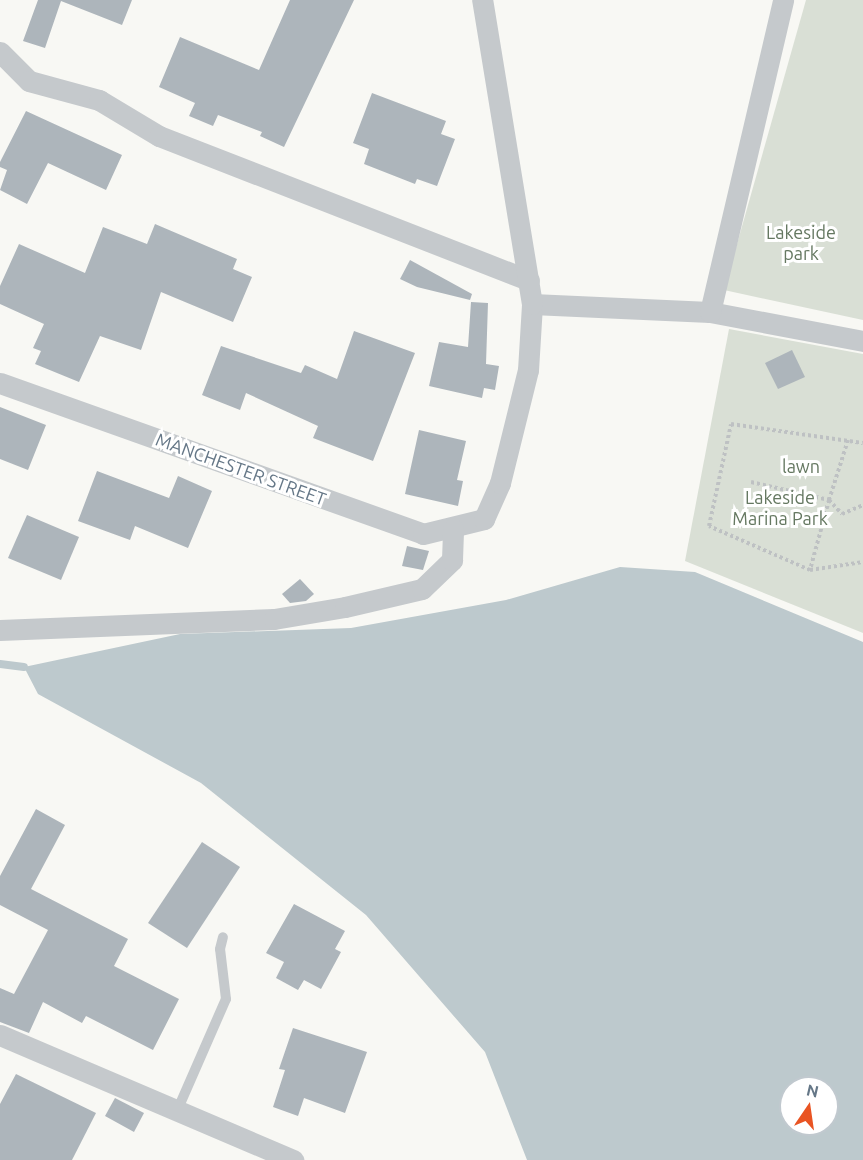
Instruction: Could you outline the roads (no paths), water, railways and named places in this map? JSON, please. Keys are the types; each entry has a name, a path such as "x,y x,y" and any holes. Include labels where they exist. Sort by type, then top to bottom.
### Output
{"street":[{"path":"482,0 532,304 711,312 863,341"},
{"path":"711,312 783,0"},
{"path":"0,52 29,81 99,100 159,136 529,280"},
{"name":"MANCHESTER STREET","path":"0,383 423,534 453,529 484,519 500,483 528,369 532,304"},
{"path":"4,627 274,619 345,607 422,588 452,560 453,529"},
{"path":"0,1035 293,1160"}],"lane":[{"path":"177,1111 226,999 220,949 223,937"}],"waterway":[{"path":"0,664 24,667"}],"park label":[{"name":"Lakeside park","path":"801,243"},
{"name":"lawn","path":"801,466"},
{"name":"Lakeside Marina Park","path":"780,508"}]}
